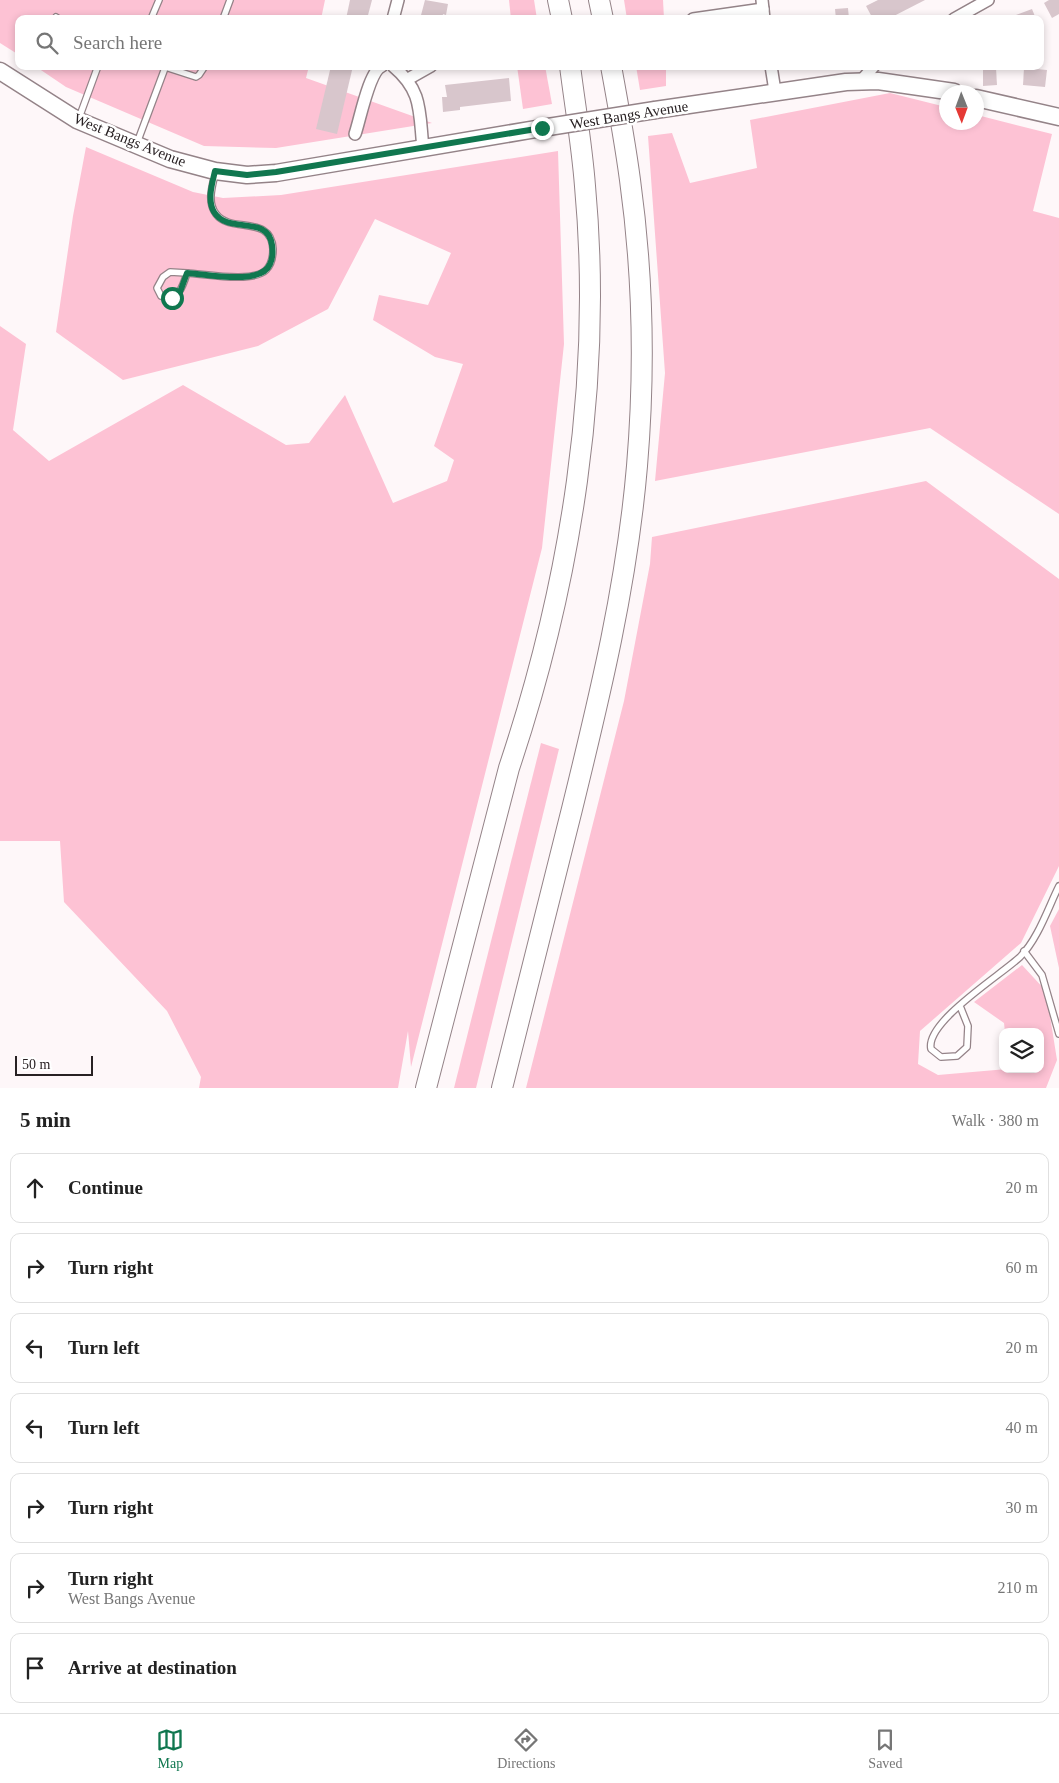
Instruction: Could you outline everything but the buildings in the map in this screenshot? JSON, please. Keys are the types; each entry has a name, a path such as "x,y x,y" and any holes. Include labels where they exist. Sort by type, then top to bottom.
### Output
{"highway":[{"path":"558,0 561,15"},
{"path":"599,0 602,15"},
{"path":"426,1088 509,768 523,726 548,632 573,504 587,364 589,265 585,186 570,70"},
{"path":"502,1088 608,666 622,590 632,513 639,430 641,368 638,268 630,180 612,70"}],"street":[{"path":"394,15 398,0"},
{"path":"961,15 988,0"},
{"path":"721,15 763,9"},
{"path":"355,134 370,84 377,70"},
{"path":"398,70 408,79 418,100 423,148"},
{"path":"408,79 424,70"},
{"path":"772,70 775,91"},
{"path":"861,81 871,70"},
{"name":"West Bangs Avenue","path":"0,71 77,120 178,162 215,171 247,175 276,172 775,91 861,81 902,83 939,89"},
{"path":"984,100 1059,117"}],"lane":[{"path":"153,15 159,0"},
{"path":"224,15 230,0"},
{"path":"77,120 96,70"},
{"path":"136,144 163,70"},
{"path":"175,70 196,76 201,70"},
{"path":"187,273 182,288 177,295 166,298 158,293 158,282 170,272 187,273 251,277 265,272 272,259 272,242 265,231 251,225 224,222 214,212 210,200 215,171"},
{"path":"960,1006 968,1026 967,1046 957,1056 941,1058 931,1049 932,1035 942,1022 960,1006 1024,951 1059,886"},
{"path":"1024,951 1042,974 1059,1034"}],"shaded area":[{"path":"0,0 325,0 322,15 15,15 15,52 0,43"},
{"path":"509,0 534,0 536,15 511,15"},
{"path":"624,0 663,0 664,15 626,15"},
{"path":"41,70 308,70 306,78 432,123 276,148 204,146 66,87"},
{"path":"518,70 546,70 552,104 523,109"},
{"path":"637,70 666,70 666,86 640,90"},
{"path":"890,93 939,105 939,130 984,130 984,117 1052,134 1033,211 1059,218 1059,514 930,428 655,481 665,373 648,136 672,133 690,183 757,168 750,120"},
{"path":"86,147 193,192 223,198 281,195 558,151 564,344 542,548 411,1067 408,1031 398,1088 199,1088 201,1077 167,1011 64,902 60,841 0,841 0,326 26,344 13,430 49,461 183,385 286,445 309,443 345,395 393,503 447,481 454,460 434,446 463,364 435,357 373,320 379,295 428,305 451,253 375,219 328,309 258,346 123,380 56,332 73,216"},
{"path":"926,481 1059,579 1059,866 1021,943 920,1031 918,1064 938,1075 999,1070 999,1073 1044,1073 1044,1028 1005,1028 1004,1023 974,1002 1022,965 1046,991 1057,1060 1046,1088 526,1088 624,701 650,564 652,537"},
{"path":"541,743 559,749 476,1088 454,1088"},
{"path":"1059,909 1059,968 1050,926"}],"route":[{"path":"172,298 180,292 187,273 258,276 265,272 272,259 272,242 265,231 257,226 224,222 214,212 210,200 215,171 247,175 276,172 542,128"}]}
